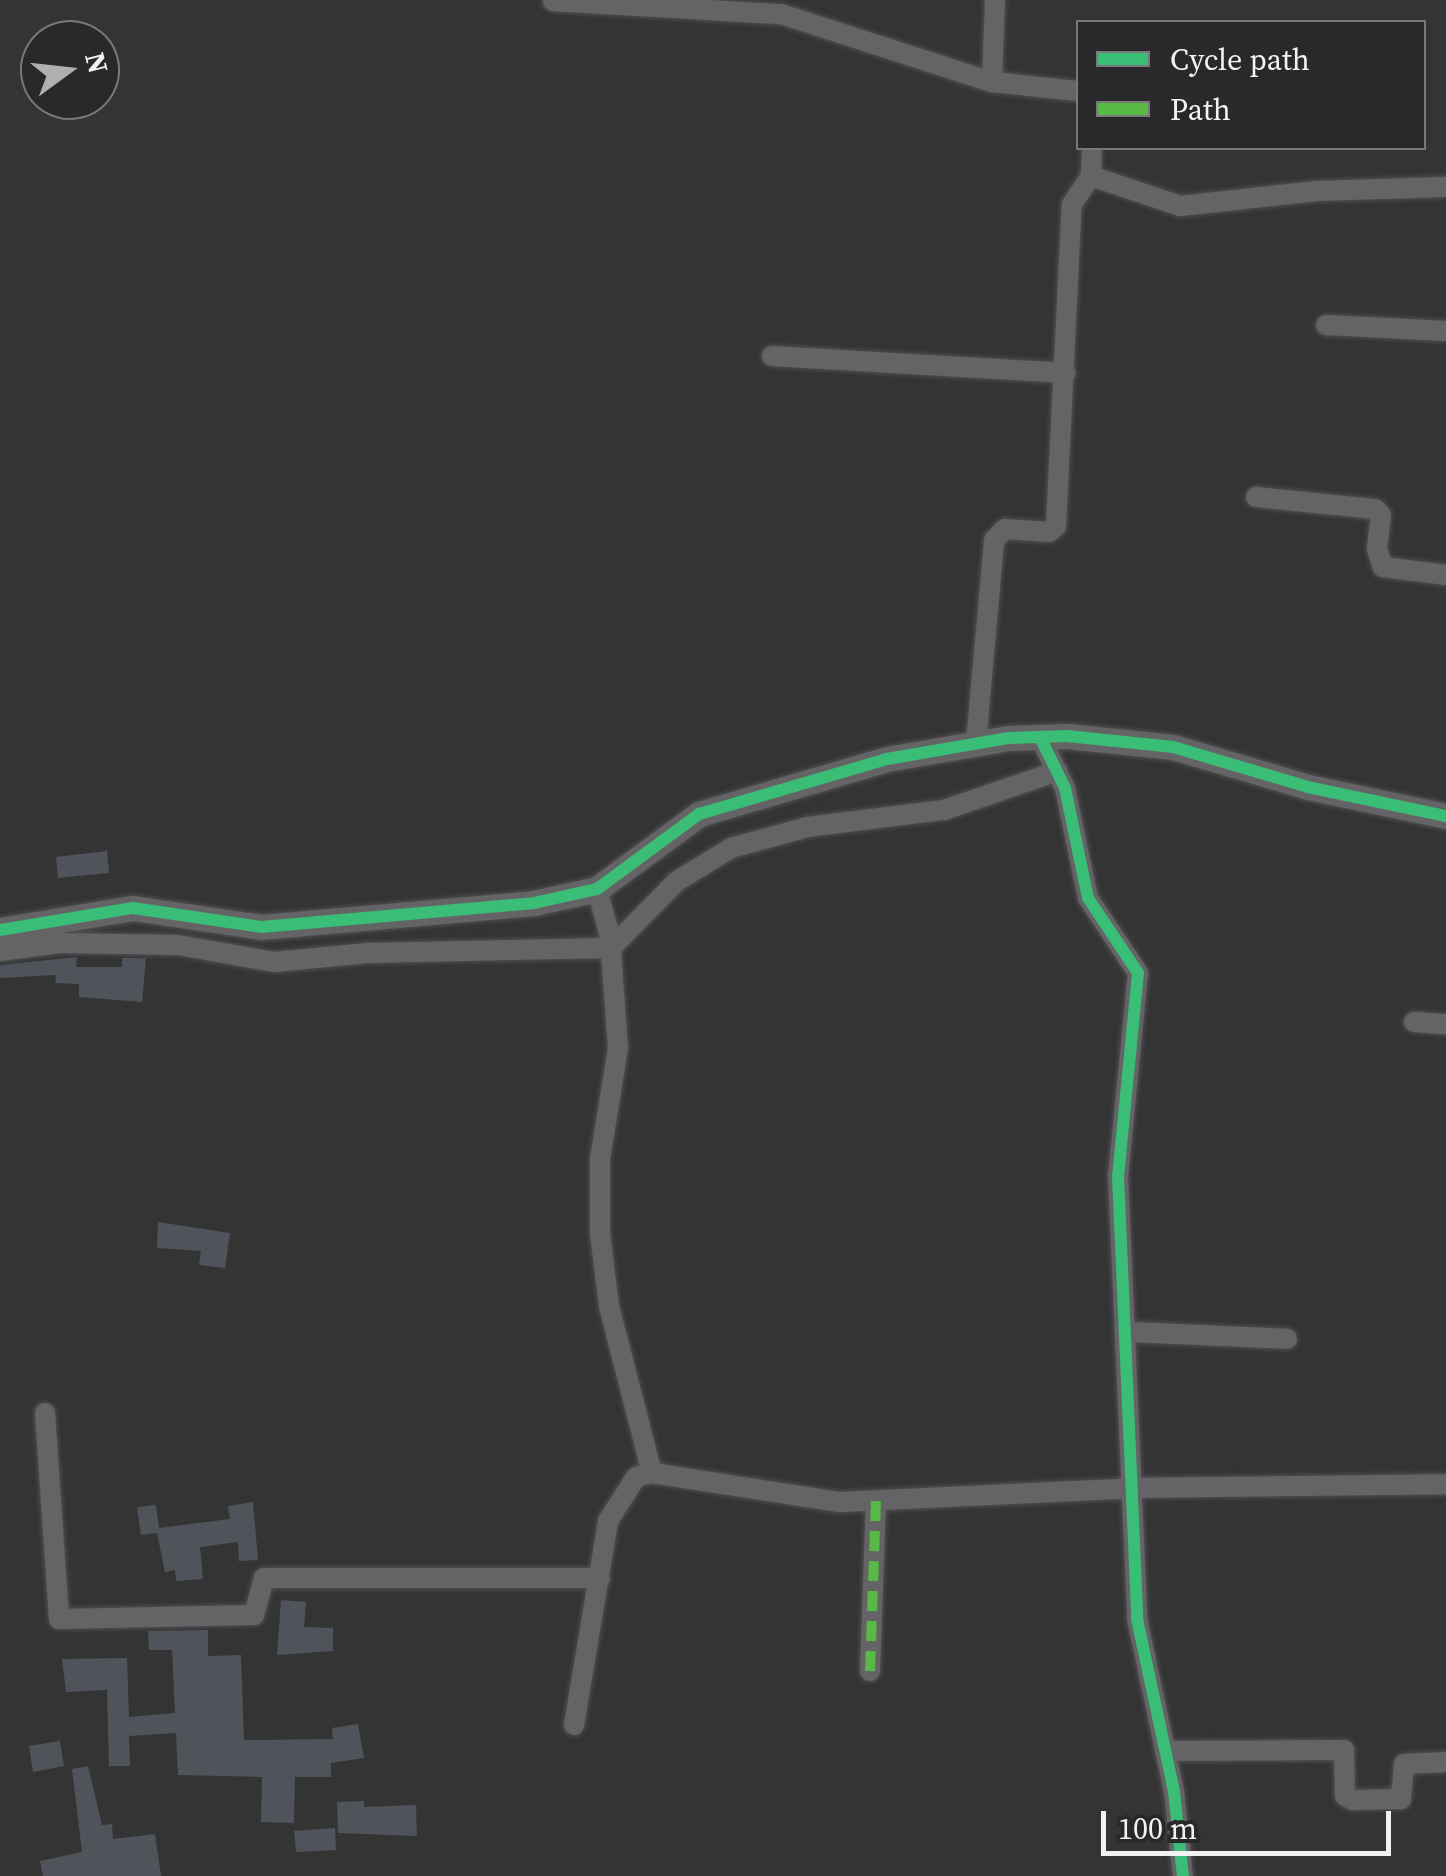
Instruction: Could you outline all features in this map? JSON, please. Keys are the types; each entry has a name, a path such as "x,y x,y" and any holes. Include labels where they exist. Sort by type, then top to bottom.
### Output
{"street":[{"path":"553,0 781,14 992,82 1076,91"},
{"path":"992,82 995,0"},
{"path":"976,742 994,540 1005,529 1049,532 1056,526 1072,204 1091,176 1092,150"},
{"path":"1091,176 1180,206 1316,191 1446,187"},
{"path":"1326,326 1446,330"},
{"path":"772,356 1066,373"},
{"path":"1256,497 1375,509 1381,515 1377,550 1383,567 1446,575"},
{"path":"1040,737 1058,771 1088,898 1138,973 1140,996 1118,1136 1129,1332 1137,1619 1165,1751 1182,1876"},
{"path":"0,930 133,908 261,927 534,904 598,890 699,814 886,759 976,742 1040,737 1173,748 1308,787 1446,816"},
{"path":"0,951 61,943 178,945 274,962 368,952 611,948 677,881 731,848 806,827 944,810 1058,771"},
{"path":"598,890 611,948 618,1048 600,1159 600,1234 613,1322 652,1473"},
{"path":"1414,1022 1446,1024"},
{"path":"1129,1332 1288,1339"},
{"path":"45,1413 59,1618 254,1615 264,1578 600,1578"},
{"path":"574,1724 608,1521 636,1477 652,1473 840,1502 1134,1488 1446,1484"},
{"path":"870,1670 876,1500"},
{"path":"1165,1751 1344,1750 1344,1796 1353,1800 1401,1800 1404,1764 1446,1762"}],"building":[{"path":"107,851 109,873 58,878 56,857"},
{"path":"77,957 76,967 122,967 122,958 146,958 142,1002 79,997 79,984 55,983 56,975 0,978 0,965"},
{"path":"158,1222 230,1233 225,1268 199,1265 201,1251 157,1248"},
{"path":"253,1502 258,1560 239,1561 238,1542 200,1547 203,1579 176,1581 175,1570 165,1572 157,1533 141,1535 137,1507 156,1505 159,1528 230,1519 228,1506"},
{"path":"281,1600 306,1602 304,1627 333,1628 333,1651 277,1655"},
{"path":"208,1630 208,1656 241,1655 244,1740 333,1739 332,1728 358,1724 364,1758 331,1763 331,1777 295,1777 294,1823 261,1822 262,1777 178,1775 176,1733 129,1736 130,1766 109,1766 107,1690 66,1692 62,1659 127,1658 129,1717 175,1713 172,1650 149,1650 148,1631"},
{"path":"60,1741 64,1766 33,1772 29,1746"},
{"path":"88,1766 102,1825 112,1824 113,1839 155,1834 161,1876 43,1876 40,1861 82,1852 72,1769"},
{"path":"364,1801 364,1807 416,1805 417,1836 338,1833 337,1802"},
{"path":"335,1828 336,1850 296,1852 294,1831"}],"marked path":[{"path":"870,1671 876,1501"}],"cycle path":[{"path":"0,930 133,908 261,927 534,903 597,889 699,814 887,759 1009,738 1067,736 1173,747 1308,787 1446,816"},
{"path":"1040,737 1065,788 1088,898 1138,973 1118,1176 1137,1619 1174,1791 1183,1876"}]}
